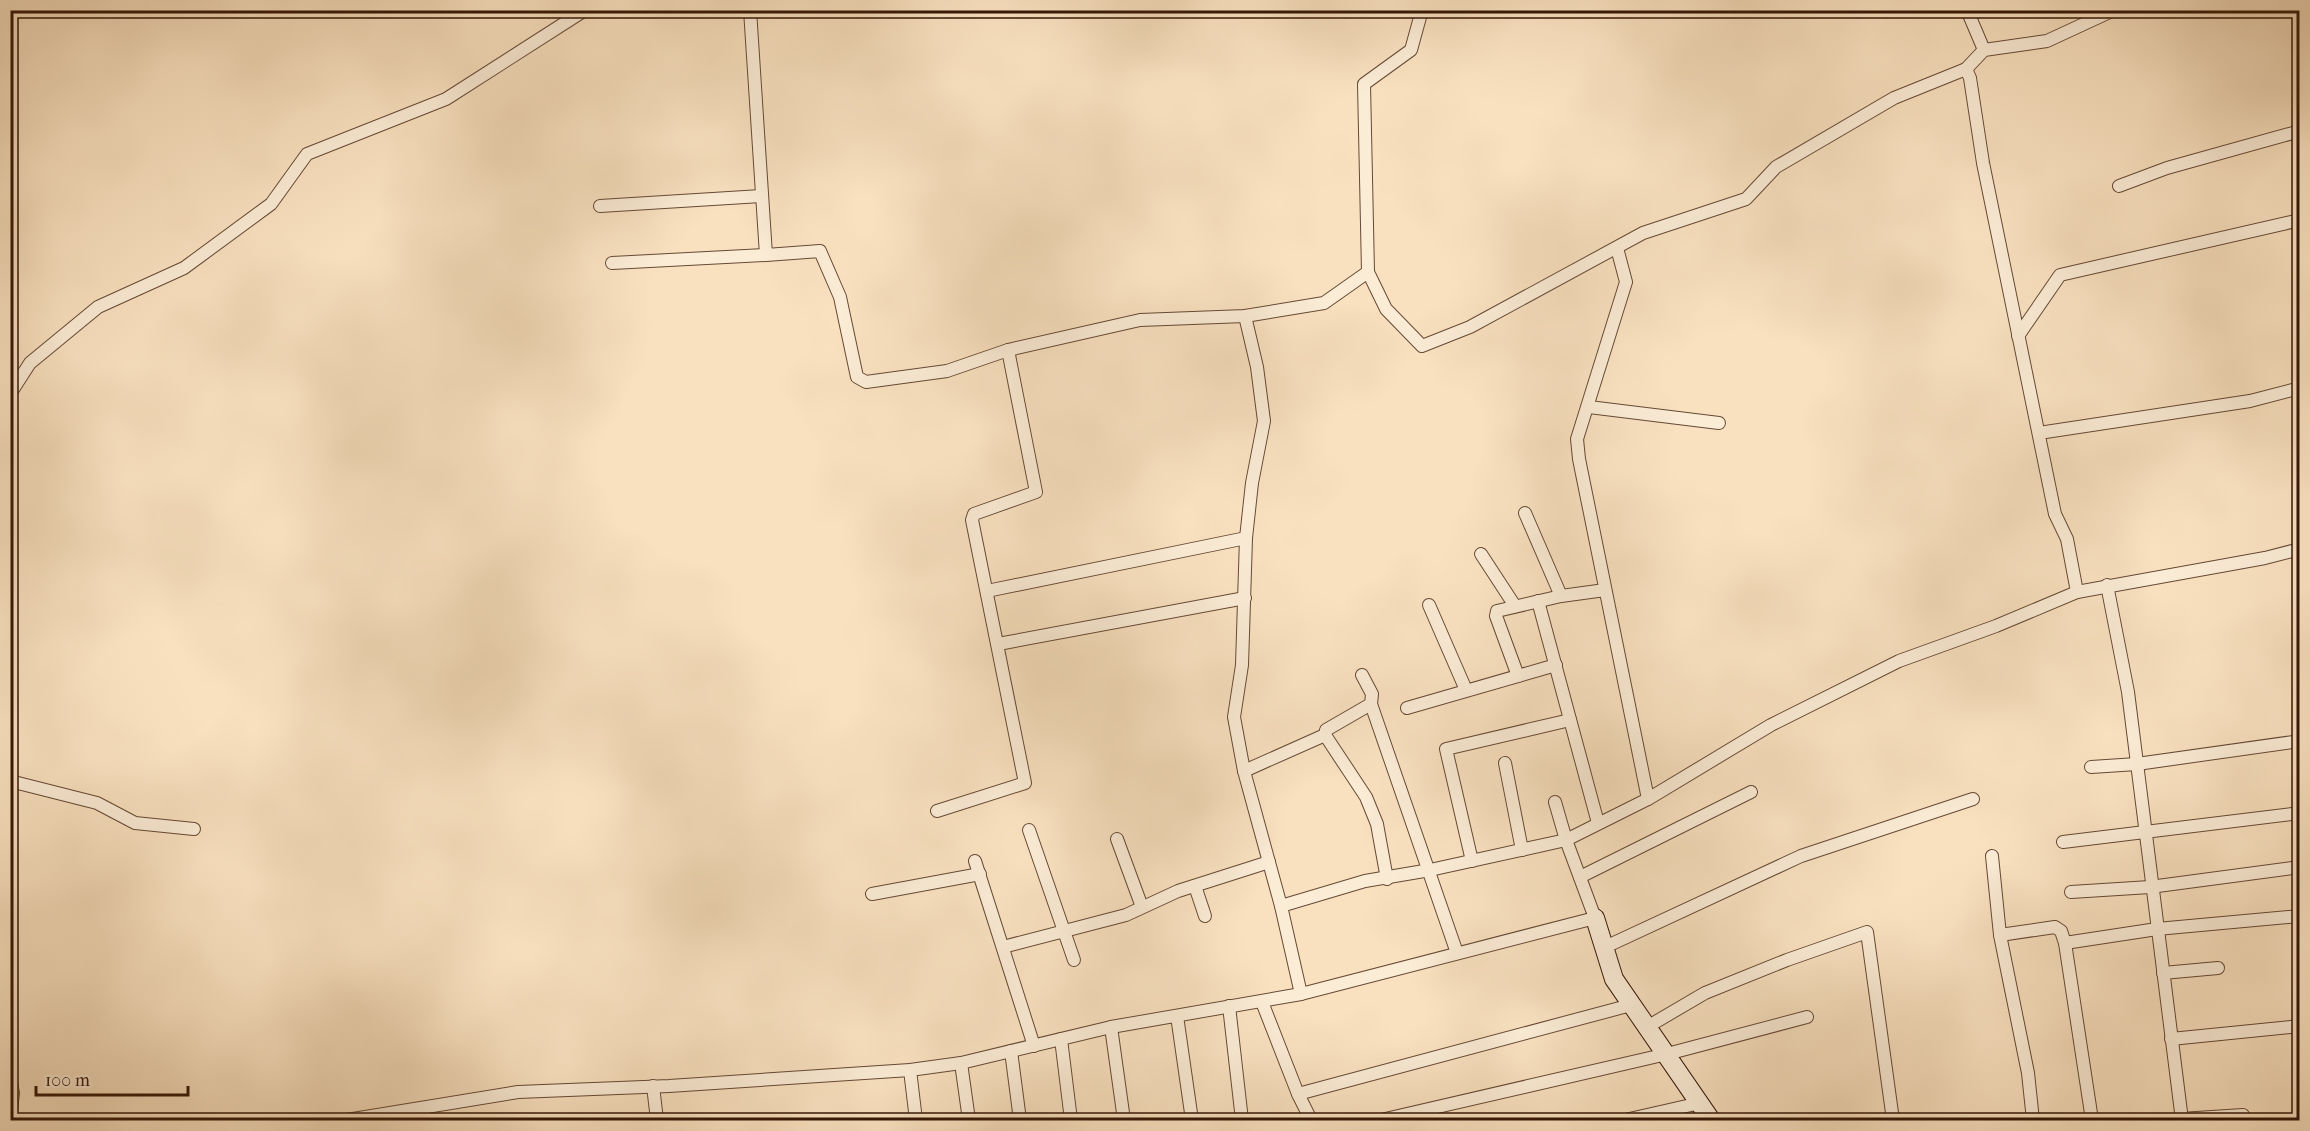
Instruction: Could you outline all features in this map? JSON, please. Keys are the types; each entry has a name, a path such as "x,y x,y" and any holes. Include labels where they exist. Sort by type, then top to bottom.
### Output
{"street":[{"path":"10,394 30,363 98,307 184,268 272,204 307,154 446,99 585,10"},
{"path":"750,10 766,255"},
{"path":"1422,10 1411,50 1364,84 1368,272 1386,309 1422,346 1470,327 1643,233 1746,199 1776,167 1785,161 1894,98 1966,69 1984,50 2047,41 2114,10"},
{"path":"1968,10 1984,50"},
{"path":"1966,69 1970,78 1983,163 2055,514 2067,539 2077,592"},
{"path":"2119,186 2167,168 2300,131"},
{"path":"600,206 761,196"},
{"path":"2018,336 2060,275 2300,220"},
{"path":"1617,248 1626,282 1589,407 1577,439 1579,459 1648,799"},
{"path":"612,262 819,251 840,297 857,376 866,382 947,371 1008,350 1140,320 1245,316 1324,303 1368,272"},
{"path":"1245,316 1257,367 1264,421 1252,483 1246,538 1242,665 1234,717 1244,771 1281,906 1301,994"},
{"path":"937,811 1025,783 972,516 1034,494 1037,489 1008,350"},
{"path":"2039,433 2250,401 2300,388"},
{"path":"1589,407 1719,423"},
{"path":"1525,513 1561,596"},
{"path":"987,591 1246,538"},
{"path":"1281,906 1365,881 1387,879 1566,840 1648,799 1771,725 1899,661 1996,626 2077,592 2265,558 2300,549"},
{"path":"1481,554 1515,606"},
{"path":"2107,585 2127,692 2150,887 2182,1120 2243,1115"},
{"path":"1518,676 1496,616 1500,610 1561,596 1605,590"},
{"path":"998,644 1245,598"},
{"path":"1538,601 1598,823"},
{"path":"1429,605 1466,690"},
{"path":"1407,708 1556,666"},
{"path":"1362,675 1372,694 1371,704 1457,953"},
{"path":"1244,771 1325,735 1326,730 1371,704"},
{"path":"1472,861 1446,749 1570,720"},
{"path":"1325,735 1366,797 1377,825 1387,879"},
{"path":"2091,767 2137,764 2300,741"},
{"path":"1504,763 1522,850"},
{"path":"10,781 97,803 135,824 194,829"},
{"path":"1580,877 1751,792"},
{"path":"1603,948 1801,856 1972,799"},
{"path":"1555,802 1614,979 1711,1120"},
{"path":"2063,842 2143,830 2300,813"},
{"path":"1029,830 1074,960"},
{"path":"1117,839 1142,907"},
{"path":"1992,856 2000,935 2028,1073 2033,1120"},
{"path":"975,861 1034,1046"},
{"path":"1003,947 1126,915 1196,886 1269,862"},
{"path":"2071,892 2150,887 2300,867"},
{"path":"872,894 980,874"},
{"path":"1196,886 1206,916"},
{"path":"2065,943 2157,929 2300,916"},
{"path":"352,1120 518,1092 910,1070 961,1063 1111,1027 1301,994 1595,918"},
{"path":"2000,935 2055,927 2061,931 2065,943 2092,1120"},
{"path":"1647,1027 1705,993 1787,960 1867,932 1893,1120"},
{"path":"2163,973 2218,968"},
{"path":"1262,1002 1298,1094 1311,1120"},
{"path":"1298,1094 1631,1005"},
{"path":"1229,1006 1242,1120"},
{"path":"1177,1016 1192,1120"},
{"path":"1381,1120 1666,1054 1807,1017"},
{"path":"2171,1039 2300,1026"},
{"path":"1111,1027 1124,1120"},
{"path":"1061,1039 1071,1120"},
{"path":"1011,1051 1020,1120"},
{"path":"961,1063 969,1120"},
{"path":"910,1070 916,1120"},
{"path":"10,1078 13,1093 10,1119"},
{"path":"653,1086 657,1120"},
{"path":"1625,1120 1700,1103"}]}
